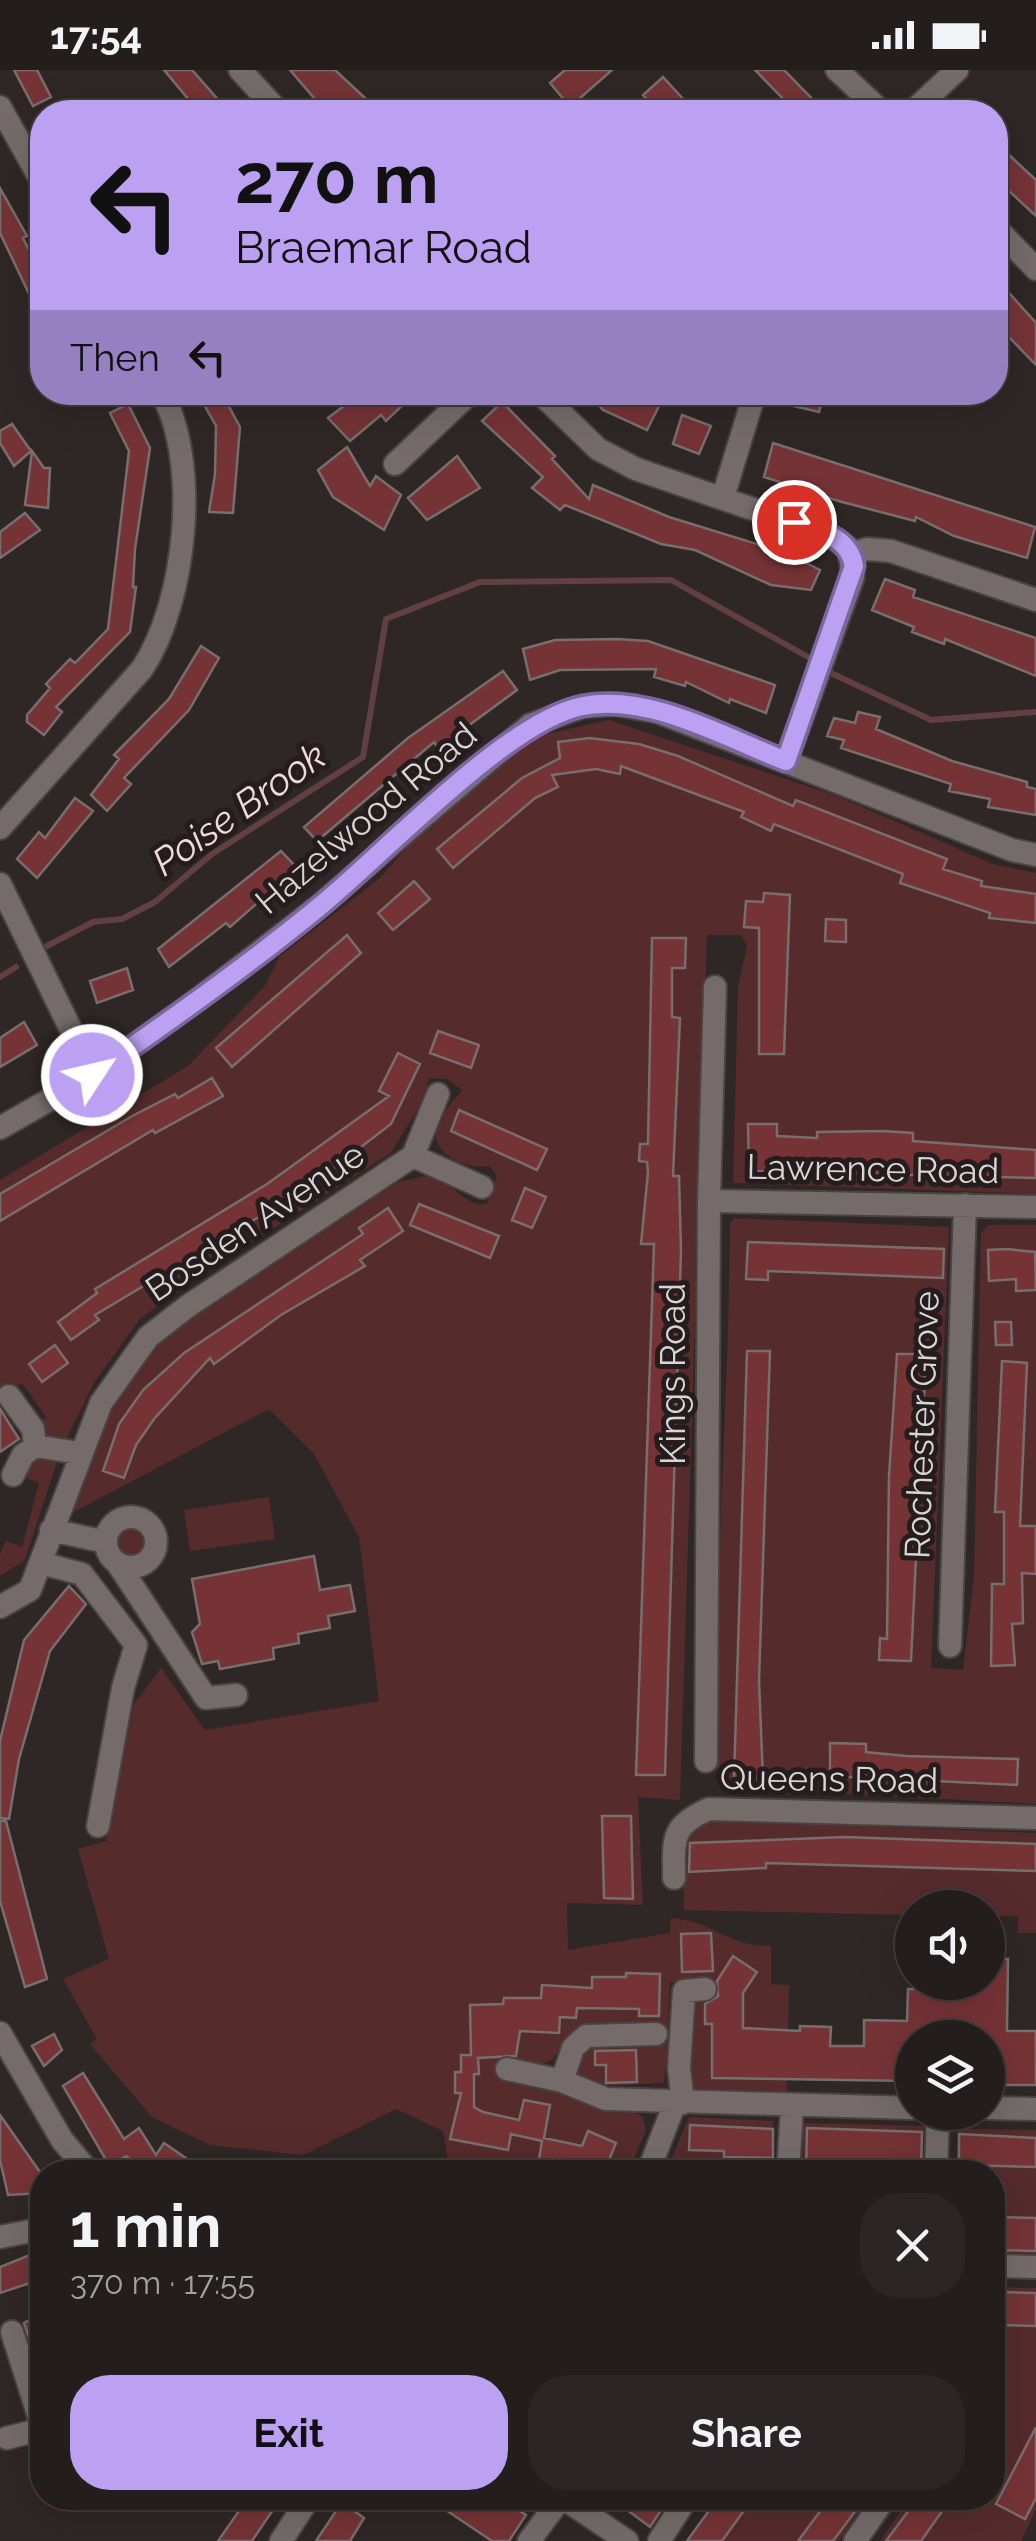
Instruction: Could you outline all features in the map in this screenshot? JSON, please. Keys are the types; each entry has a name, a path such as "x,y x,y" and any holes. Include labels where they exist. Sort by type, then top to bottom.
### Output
{"street":[{"path":"240,70 268,100"},
{"path":"837,70 869,100"},
{"path":"925,100 956,70"},
{"path":"0,107 30,161"},
{"path":"1008,240 1036,269"},
{"path":"0,828 142,668 161,640 176,594 185,458 169,405"},
{"path":"395,464 457,405"},
{"path":"553,405 598,448 636,469 830,535 852,554 853,577 786,761"},
{"path":"723,498 751,405"},
{"path":"852,554 867,549 892,551 1036,600"},
{"name":"Hazelwood Road","path":"0,1128 92,1075 318,908 510,741 544,719 584,706 615,704 658,712 1012,850 1036,855"},
{"path":"0,884 92,1075"},
{"name":"Kings Road","path":"706,1761 709,1201 715,987"},
{"name":"Bosden Avenue","path":"0,1606 30,1590 101,1402 148,1337 188,1306 414,1156 438,1094"},
{"name":"Bosden Avenue","path":"414,1156 482,1187"},
{"name":"Lawrence Road","path":"709,1201 1036,1207"},
{"name":"Rochester Grove","path":"950,1646 965,1206"},
{"path":"9,1396 33,1429 35,1446"},
{"path":"12,1475 23,1454 35,1446 79,1453"},
{"path":"118,1564 134,1567 148,1561 156,1547 154,1532 143,1520 126,1518 112,1526 106,1542 118,1564 206,1698 236,1695"},
{"path":"50,1530 106,1542"},
{"path":"41,1563 82,1574 136,1645 122,1688 98,1826"},
{"name":"Queens Road","path":"674,1878 674,1836 686,1818 709,1809 1036,1818"},
{"path":"653,2160 679,2103 684,1991 705,1988"},
{"path":"0,2033 62,2140 80,2160"},
{"path":"562,2081 574,2048 586,2036 656,2034"},
{"path":"507,2069 562,2081 606,2099 895,2108"},
{"path":"789,2160 792,2107"},
{"path":"1005,2108 1036,2109"},
{"path":"936,2160 937,2130"},
{"path":"0,2237 30,2230"},
{"path":"1005,2266 1036,2267"},
{"path":"12,2332 30,2390"},
{"path":"7,2438 30,2431"},
{"path":"281,2541 302,2510"},
{"path":"529,2541 553,2510"},
{"path":"580,2510 627,2541"},
{"path":"658,2541 679,2510"},
{"path":"855,2541 877,2510"}],"shaded area":[{"path":"609,720 837,796 993,864 1036,873 1036,1194 733,1183 738,986 747,946 741,935 707,935 680,1800 638,1797 643,1905 567,1903 568,1950 670,1933 671,1918 743,1942 771,1946 771,1984 789,1985 787,2091 690,2089 688,2002 712,2003 709,1983 670,1982 668,2028 623,2028 565,2043 552,2060 502,2072 502,2080 553,2089 597,2109 628,2109 643,2117 646,2131 633,2160 448,2160 443,2131 396,2109 303,2155 210,2145 152,2117 90,2044 97,2039 63,1979 109,1959 78,1849 106,1841 134,1704 161,1668 205,1730 379,1701 359,1537 314,1454 269,1409 68,1515 97,1438 121,1390 154,1347 175,1328 390,1184 434,1174 480,1204 487,1203 497,1176 489,1166 460,1162 443,1151 436,1133 438,1122 462,1090 447,1079 429,1078 421,1104 391,1153 198,1276 140,1319 95,1381 64,1444 42,1438 37,1424 46,1417 22,1383 0,1396 0,1180 188,1066 264,987 280,956 380,878 416,837 524,747 546,734"},
{"path":"734,1218 949,1227 931,1668 963,1670 974,1576 981,1233 988,1225 1036,1225 1036,1804 718,1787 719,1576 730,1223"},
{"path":"42,1449 58,1459 25,1560 0,1576 0,1554 6,1541 22,1547 39,1483 21,1476 27,1458"},
{"path":"269,1497 275,1539 190,1551 184,1510"},
{"path":"131,1526 143,1531 148,1543 143,1555 131,1560 119,1555 114,1543 119,1531"},
{"path":"705,1823 1036,1833 1036,1933 1018,1933 1018,1916 1005,1916 1005,1890 895,1890 895,1915 684,1910 682,1840"},
{"path":"590,2041 669,2042 664,2083 598,2086 577,2075 579,2052"},
{"path":"689,2117 773,2121 771,2160 671,2160"},
{"path":"803,2123 895,2125 895,2130 924,2130 923,2160 803,2160"},
{"path":"958,2130 1036,2130 1036,2255 1005,2254 1005,2160 957,2160"},
{"path":"1005,2287 1036,2288 1036,2509 1021,2541 880,2541 902,2510 1005,2510"},
{"path":"708,2510 861,2510 839,2541 687,2541"}],"building":[{"path":"14,70 37,70 51,97 30,100"},
{"path":"164,70 192,70 218,100 189,100"},
{"path":"290,70 335,70 367,100 316,100"},
{"path":"565,70 612,70 578,100 564,100 550,83"},
{"path":"755,70 784,70 813,100 784,100"},
{"path":"663,77 684,100 648,100 643,95"},
{"path":"1008,154 1036,180 1036,216 1008,190"},
{"path":"0,188 27,236 23,238 30,252 30,296 0,233"},
{"path":"1008,292 1036,323 1036,365 1008,336"},
{"path":"128,405 150,448 135,549 136,587 130,632 56,707 62,712 44,735 27,722 27,715 50,688 46,684 70,659 75,663 108,629 129,451 110,413"},
{"path":"204,405 228,405 240,427 233,513 209,512 216,426"},
{"path":"345,405 403,405 386,421 381,415 350,441 328,418"},
{"path":"499,405 505,405 555,456 552,459 589,499 593,485 669,517 786,553 820,570 811,590 771,585 695,550 661,544 565,505 560,510 532,488 543,477 482,421"},
{"path":"599,405 660,405 647,430"},
{"path":"789,405 821,405 819,412"},
{"path":"682,415 711,426 699,454 673,444"},
{"path":"12,424 31,451 14,466 0,443 0,431"},
{"path":"773,443 1035,527 1027,558 954,536 916,517 915,521 842,502 764,477"},
{"path":"347,447 370,486 376,476 401,495 384,530 333,497 318,470"},
{"path":"32,451 44,468 50,468 48,508 25,505"},
{"path":"457,456 480,488 427,520 408,498"},
{"path":"25,513 40,530 0,558 0,532"},
{"path":"885,579 915,590 913,597 1036,638 1036,676 945,639 944,644 912,632 914,627 872,610"},
{"path":"555,640 648,641 775,685 766,713 730,699 729,703 686,682 685,686 654,677 656,669 560,670 530,680 523,649"},
{"path":"201,646 219,658 189,710 124,778 131,784 107,811 91,795 119,759 114,755 169,699"},
{"path":"503,671 517,690 438,748 434,742 317,841 304,827 408,738"},
{"path":"858,712 880,717 876,729 952,761 1027,782 1027,787 1036,789 1036,815 988,807 990,799 949,791 951,784 841,748 844,740 827,736 834,718 855,723"},
{"path":"589,738 639,744 678,756 793,806 796,800 947,859 943,869 982,881 981,886 1036,894 1036,923 989,918 990,913 900,883 903,874 774,824 771,831 741,817 744,812 621,766 620,774 596,769 552,775 558,787 535,798 453,868 437,849 522,778 560,758 558,742"},
{"path":"75,798 93,811 37,878 17,859 39,832 45,838"},
{"path":"281,851 297,868 230,927 226,923 169,967 158,949"},
{"path":"414,881 430,899 393,930 378,913"},
{"path":"764,893 790,895 784,1054 759,1054 759,928 744,927 746,901 763,902"},
{"path":"826,919 846,920 846,942 825,941"},
{"path":"347,935 361,953 232,1067 216,1048"},
{"path":"652,938 686,938 685,968 672,968 672,1017 680,1018 673,1176 679,1176 681,1251 665,1775 636,1775 654,1244 641,1244 648,1172 647,1162 639,1161 640,1144 648,1144"},
{"path":"127,968 133,990 97,1003 90,981"},
{"path":"24,1022 37,1045 0,1067 0,1038"},
{"path":"438,1031 479,1045 471,1068 430,1053"},
{"path":"398,1053 420,1064 391,1124 309,1187 95,1315 99,1320 71,1340 58,1322 97,1293 95,1289 267,1184 389,1096 379,1091"},
{"path":"212,1078 223,1096 155,1133 153,1130 0,1221 0,1194 134,1115 175,1094 178,1098"},
{"path":"459,1110 547,1149 537,1170 451,1131"},
{"path":"748,1124 777,1124 777,1136 817,1138 817,1132 883,1131 913,1133 913,1141 1036,1150 1036,1178 749,1171"},
{"path":"525,1188 546,1197 532,1228 512,1220"},
{"path":"419,1204 499,1236 490,1258 410,1225"},
{"path":"388,1208 403,1231 360,1260 365,1266 281,1315 214,1364 210,1358 154,1419 136,1445 124,1478 103,1471 119,1424 143,1390 184,1353 363,1234 359,1228"},
{"path":"748,1242 944,1249 943,1278 768,1271 768,1280 746,1279"},
{"path":"988,1250 1035,1252 1036,1290 1016,1291 1016,1279 989,1281"},
{"path":"995,1322 1011,1322 1012,1345 996,1345"},
{"path":"55,1345 68,1363 42,1382 29,1364"},
{"path":"747,1351 770,1351 759,1681 763,1779 734,1779"},
{"path":"897,1354 926,1354 911,1661 879,1660 880,1638 887,1639 889,1476"},
{"path":"1002,1361 1027,1363 1020,1526 1036,1526 1036,1574 1022,1573 1023,1623 1012,1624 1015,1665 991,1666 992,1584 1004,1584 1004,1512 995,1512"},
{"path":"0,1409 19,1439 0,1452"},
{"path":"314,1556 320,1590 350,1585 355,1611 328,1616 330,1628 298,1634 299,1643 273,1648 274,1659 220,1669 218,1661 202,1664 192,1632 200,1624 192,1579"},
{"path":"69,1586 86,1604 50,1651 19,1759 9,1819 0,1818 0,1741 24,1640"},
{"path":"830,1743 866,1744 866,1752 906,1756 1018,1759 1017,1785 830,1776"},
{"path":"602,1816 631,1816 633,1899 604,1898"},
{"path":"0,1821 6,1821 47,1979 25,1987 0,1901"},
{"path":"845,1837 1036,1844 1036,1871 766,1863 766,1868 689,1872 690,1843"},
{"path":"711,1933 713,1971 682,1972 681,1934"},
{"path":"733,1956 757,1972 743,1993 743,2028 800,2031 800,2026 831,2027 830,2046 864,2046 864,2020 895,2021 895,2081 712,2078 712,2024 705,2024 705,2004 718,1996 717,1981"},
{"path":"1005,1959 1008,1959 1007,2031 1036,2031 1036,2085 1005,2085 1005,2020 907,2020 908,2000 1005,2000"},
{"path":"626,1973 660,1974 659,2016 639,2016 639,2009 577,2008 576,2018 560,2017 559,2033 520,2031 516,2056 478,2058 479,2074 474,2074 474,2107 519,2120 524,2100 550,2105 544,2138 582,2146 588,2131 616,2143 609,2160 539,2159 542,2141 511,2134 508,2150 450,2139 461,2093 455,2093 455,2072 461,2072 461,2055 471,2055 470,2005 503,2004 504,1998 541,1998 542,1985 592,1988 592,1977 626,1977"},
{"path":"54,2034 62,2050 44,2066 32,2046"},
{"path":"636,2050 637,2082 606,2083 606,2065 595,2065 595,2051"},
{"path":"83,2073 124,2139 139,2128 156,2155 164,2143 189,2160 131,2160 126,2156 106,2160 63,2086"},
{"path":"0,2115 32,2160 30,2194 8,2195 0,2160"},
{"path":"690,2125 773,2129 773,2158 724,2157 724,2151 689,2150"},
{"path":"807,2128 922,2132 921,2160 806,2160"},
{"path":"959,2134 1036,2138 1036,2167 1005,2166 1005,2160 959,2160"},
{"path":"1005,2217 1036,2218 1036,2251 1005,2250"},
{"path":"30,2255 30,2283 0,2293 0,2267"},
{"path":"1005,2292 1036,2293 1036,2326 1005,2325"},
{"path":"30,2320 30,2341 24,2323"},
{"path":"1036,2427 1036,2498 1025,2519 1005,2509 1005,2487"},
{"path":"240,2510 273,2510 252,2541 218,2541"},
{"path":"337,2510 353,2510 364,2518 350,2541 316,2541"},
{"path":"446,2510 518,2510 526,2515 509,2541 492,2541"},
{"path":"627,2510 661,2510 650,2527"},
{"path":"709,2510 744,2510 722,2541 687,2541"},
{"path":"821,2510 856,2510 833,2541 798,2541"},
{"path":"909,2510 943,2510 921,2541 886,2541"}],"waterway":[{"name":"Poise Brook","path":"47,946 93,922 122,919 155,902 212,854 363,757 386,619 480,582 671,580 808,657"},
{"name":"Poise Brook","path":"831,673 931,720 1036,712"},
{"name":"Poise Brook","path":"0,977 16,967"}],"route":[{"path":"92,1075 318,908 510,741 559,712 615,704 658,712 786,761 854,566 850,550 840,540 794,522"}]}
